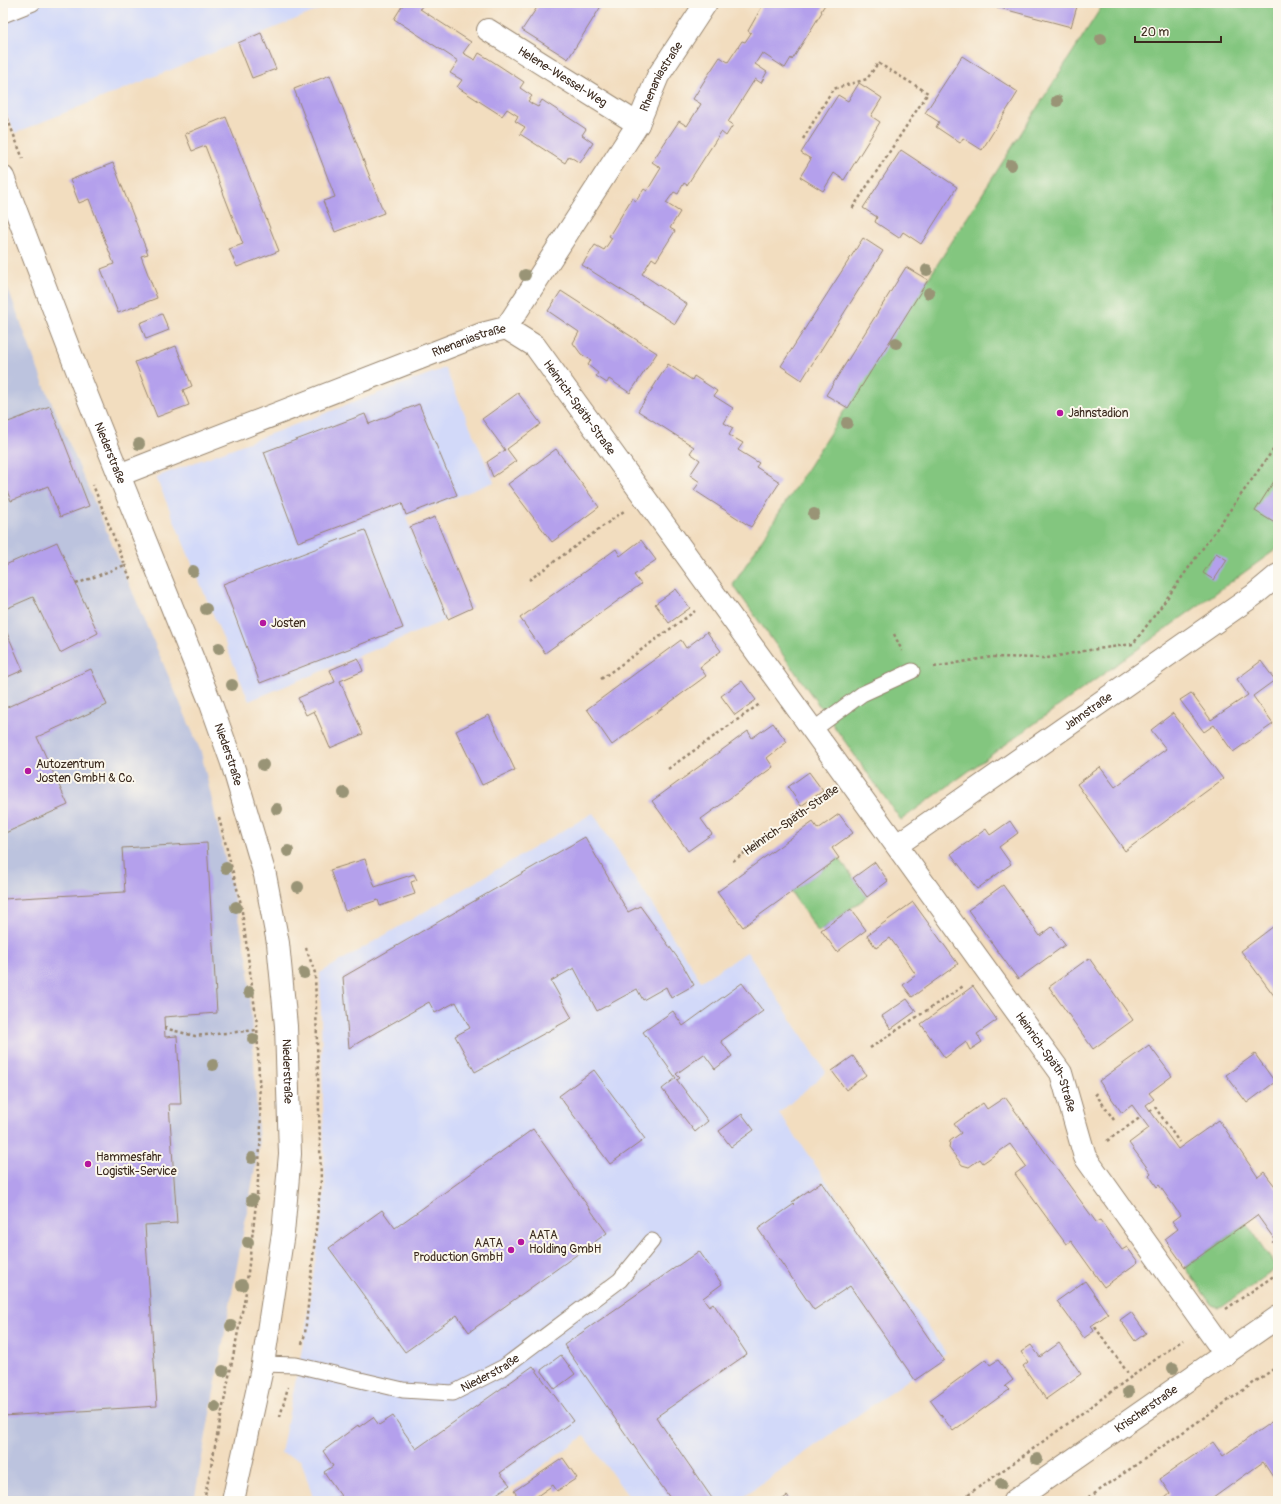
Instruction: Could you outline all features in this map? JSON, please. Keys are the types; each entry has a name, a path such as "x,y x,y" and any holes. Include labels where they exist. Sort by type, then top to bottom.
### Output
{"street":[{"name":"Rhenaniastraße","path":"119,475 482,334 506,328 638,124 658,76 706,3"},
{"name":"Helene-Wessel-Weg","path":"488,30 638,124"},
{"name":"Niederstraße","path":"3,177 79,376 211,704 232,764 265,876 278,943 286,1026 290,1154 283,1233 262,1364 233,1501"},
{"name":"Heinrich-Späth-Straße","path":"506,328 535,346 1061,1073 1085,1157 1226,1354"},
{"name":"Jahnstraße","path":"897,845 1254,595 1278,575"},
{"name":"Krischerstraße","path":"1014,1501 1278,1317"}],"lane":[{"path":"3,15 33,3"},
{"path":"813,730 862,694 912,671"},
{"name":"Niederstraße","path":"262,1364 296,1365 403,1390 453,1393 504,1367 620,1280 652,1241"}],"path":[{"path":"803,139 833,89 867,79 878,62 928,93 852,209"},
{"path":"894,634 912,671 991,657 1047,658 1133,644 1278,443"},
{"path":"529,580 644,497"},
{"path":"102,511 133,586"},
{"path":"76,584 124,565"},
{"path":"601,679 716,596"},
{"path":"668,770 783,688"},
{"name":"Heinrich-Späth-Straße","path":"733,861 849,779"},
{"path":"204,1501 248,1271 257,1195 261,1132 258,1030 241,904 218,812"},
{"path":"870,1048 987,970"},
{"path":"164,1028 195,1036 258,1030"},
{"path":"1092,1088 1114,1120"},
{"path":"1150,1111 1155,1107 1179,1142"},
{"path":"1085,1157 1141,1117"},
{"path":"958,1501 1009,1468 1130,1376 1278,1273"},
{"path":"1095,1327 1130,1376"},
{"path":"1084,1501 1278,1366"}],"shaded area":[{"path":"3,3 330,3 331,5 15,133 3,106"},
{"path":"3,275 42,380 201,752 248,961 259,1146 194,1501 3,1501"},
{"path":"445,368 494,482 406,517 446,620 249,701 156,477"},
{"path":"593,813 701,981 747,952 826,1072 779,1113 946,1353 737,1501 632,1501 584,1436 493,1501 314,1501 301,1460 281,1453 305,1334 325,1189 320,973"}],"green space":[{"name":"Jahnstadion","path":"1104,3 1278,3 1278,548 901,820 733,585"},
{"path":"839,858 867,897 818,932 791,892"},
{"path":"1246,1223 1277,1268 1222,1307 1218,1308 1211,1304 1185,1267"}],"building":[{"path":"404,3 424,3 420,9 471,42 463,53 475,60 479,53 489,59 524,82 520,88 532,96 528,101 532,104 538,107 542,100 586,129 582,135 593,143 580,163 569,156 565,163 520,134 525,127 515,121 518,116 507,109 502,116 457,87 462,80 450,73 458,61 394,19"},
{"path":"540,3 603,3 568,59 522,30"},
{"path":"764,3 826,3 792,60 791,58 785,68 762,53 755,64 767,72 761,83 755,79 728,122 733,125 726,136 721,132 687,185 684,183 678,194 674,192 666,203 680,212 670,228 675,231 656,261 652,258 642,274 687,304 675,324 582,265 595,245 604,250 612,238 609,236 632,198 636,201 644,189 647,191 661,168 652,162 679,121 687,126 701,104 693,99 706,78 720,57 728,62 742,41 745,42 751,33 748,31"},
{"path":"981,3 1078,3 1071,27"},
{"path":"261,33 276,69 252,78 238,43"},
{"path":"962,56 1018,92 982,150 963,138 960,143 936,127 939,122 925,113"},
{"path":"330,75 384,213 335,232 323,201 335,197 294,89"},
{"path":"859,83 882,98 871,116 880,122 844,180 834,173 823,191 800,177 811,159 801,153 838,95 848,101"},
{"path":"226,117 279,251 237,267 229,249 243,244 205,146 192,151 185,134"},
{"path":"901,150 957,187 921,244 903,232 899,238 875,222 877,217 863,208"},
{"path":"113,163 148,254 141,256 157,298 118,313 101,269 114,264 89,199 79,203 70,180"},
{"path":"863,238 883,251 802,380 781,366"},
{"path":"906,267 928,280 848,408 826,395"},
{"path":"561,291 657,353 630,393 609,379 607,383 596,376 598,373 588,365 591,360 581,354 573,343 579,332 548,311"},
{"path":"162,314 169,330 146,339 140,323"},
{"path":"176,346 192,386 183,390 189,405 157,417 135,362"},
{"path":"668,364 692,380 694,376 717,391 714,396 733,408 724,423 733,428 729,435 743,443 738,450 759,463 756,467 780,482 751,527 694,490 700,482 690,475 700,460 690,453 694,447 638,411"},
{"path":"518,393 541,424 507,449 516,461 493,477 487,462 505,450 482,419"},
{"path":"419,404 457,495 406,515 402,503 298,542 264,452 365,414 369,424"},
{"path":"50,406 89,506 60,517 48,486 11,501 3,481 3,424"},
{"path":"556,449 599,507 552,542 508,484"},
{"path":"1278,475 1278,525 1255,511"},
{"path":"435,517 472,608 448,619 410,527"},
{"path":"365,530 403,628 260,683 223,584"},
{"path":"641,540 656,560 634,575 641,584 545,653 520,618 616,549 620,556"},
{"path":"57,542 98,633 60,653 33,597 3,610 3,566"},
{"path":"1216,553 1227,560 1214,580 1203,573"},
{"path":"676,589 690,608 669,623 655,604"},
{"path":"3,624 23,670 3,679"},
{"path":"707,632 721,651 700,667 706,676 612,745 587,709 681,640 686,648"},
{"path":"358,658 363,671 340,681 363,734 330,748 314,711 306,715 298,698 335,682 330,670"},
{"path":"1261,661 1275,680 1253,696 1273,724 1233,752 1214,725 1204,732 1180,700 1191,693 1211,720 1248,695 1237,679"},
{"name":"Autozentrum Josten GmbH & Co.","path":"91,669 107,705 37,737 68,805 3,834 3,709"},
{"path":"742,681 756,700 735,715 721,696"},
{"path":"1173,713 1223,779 1125,851 1077,784 1100,767 1115,787 1166,749 1151,730"},
{"path":"489,715 515,770 482,785 456,731"},
{"path":"773,723 787,742 767,758 773,767 701,819 712,834 688,851 652,801 748,731 752,738"},
{"path":"809,772 823,791 801,806 788,787"},
{"path":"839,814 853,833 832,848 839,858 743,927 717,892 813,822 818,829"},
{"path":"1010,821 1018,833 999,847 1011,864 977,889 951,854 986,829 990,835"},
{"path":"585,837 628,912 640,906 682,964 694,985 671,998 666,987 643,1000 637,989 597,1011 574,968 551,981 572,1018 475,1072 455,1036 470,1028 456,1002 435,1013 429,1002 349,1048 343,977"},
{"name":"Hammesfahr Logistik-Service","path":"207,843 217,1013 164,1017 165,1037 177,1036 181,1104 169,1104 177,1223 145,1225 157,1406 3,1416 3,899 125,892 122,848"},
{"path":"365,859 375,887 414,874 417,880 411,882 415,894 380,906 378,900 345,911 330,870"},
{"path":"875,862 888,881 867,897 853,878"},
{"path":"1003,885 1040,936 1052,927 1065,945 1018,979 968,910"},
{"path":"913,902 958,964 912,997 903,985 916,975 890,938 876,948 867,935"},
{"path":"851,909 866,930 837,952 821,930"},
{"path":"1278,923 1278,1001 1241,951"},
{"path":"1089,958 1133,1020 1093,1049 1049,987"},
{"path":"742,983 763,1011 721,1041 732,1056 715,1069 704,1054 676,1074 680,1078 677,1080 708,1121 695,1132 662,1089 676,1078 643,1032 673,1011 683,1026"},
{"path":"973,986 997,1020 977,1034 982,1042 970,1050 966,1042 945,1058 921,1024"},
{"path":"907,999 916,1011 891,1029 882,1016"},
{"path":"1149,1045 1172,1076 1149,1093 1154,1099 1146,1105 1178,1149 1219,1120 1258,1177 1264,1172 1278,1190 1278,1250 1272,1242 1275,1240 1257,1215 1185,1267 1165,1239 1178,1229 1172,1221 1180,1215 1159,1185 1157,1187 1149,1175 1151,1173 1129,1143 1149,1128 1132,1105 1122,1113 1099,1081"},
{"path":"1255,1054 1275,1082 1247,1103 1226,1075"},
{"path":"853,1056 866,1075 846,1090 832,1071"},
{"path":"594,1070 645,1139 610,1164 559,1096"},
{"path":"1005,1097 1096,1222 1100,1220 1122,1250 1127,1247 1138,1262 1104,1287 1071,1241 1066,1244 1015,1174 1026,1166 1010,1144 983,1163 980,1159 969,1167 962,1165 949,1148 950,1141 961,1133 954,1124 983,1103 987,1109"},
{"path":"742,1114 754,1130 731,1147 719,1131"},
{"path":"533,1129 607,1233 469,1332 457,1315 405,1352 329,1248 382,1210 395,1228"},
{"path":"821,1182 944,1360 915,1380 850,1286 814,1310 758,1229 794,1204 792,1202"},
{"path":"699,1251 722,1284 703,1298 709,1306 713,1303 747,1354 656,1417 714,1501 672,1501 564,1345"},
{"path":"1085,1281 1108,1314 1091,1326 1094,1331 1084,1338 1057,1301"},
{"path":"1131,1312 1146,1333 1135,1341 1120,1320"},
{"path":"1059,1343 1081,1374 1046,1399 1023,1366 1028,1362 1021,1352 1031,1345 1040,1357"},
{"path":"561,1355 575,1374 555,1389 541,1370"},
{"path":"986,1359 990,1365 998,1360 1013,1380 1005,1386 1009,1390 953,1431 930,1400"},
{"path":"533,1366 573,1421 500,1473 510,1485 492,1497 495,1501 338,1501 337,1498 341,1496 324,1472 333,1466 323,1451 358,1425 359,1427 373,1417 379,1425 393,1416 416,1449"},
{"path":"1274,1420 1278,1426 1278,1473 1273,1477 1263,1462 1209,1501 1161,1501 1170,1494 1160,1479 1213,1442 1223,1456"},
{"path":"563,1458 577,1478 557,1491 553,1485 530,1501 521,1501 514,1491"},
{"path":"787,1496 791,1501 780,1501"}],"place":[{"name":"Jahnstadion","path":"1060,413"},
{"name":"Josten","path":"263,623"},
{"name":"Autozentrum Josten GmbH & Co.","path":"28,771"},
{"name":"Hammesfahr Logistik-Service","path":"88,1164"},
{"name":"AATA Holding GmbH","path":"521,1242"},
{"name":"AATA Production GmbH","path":"511,1250"}]}
